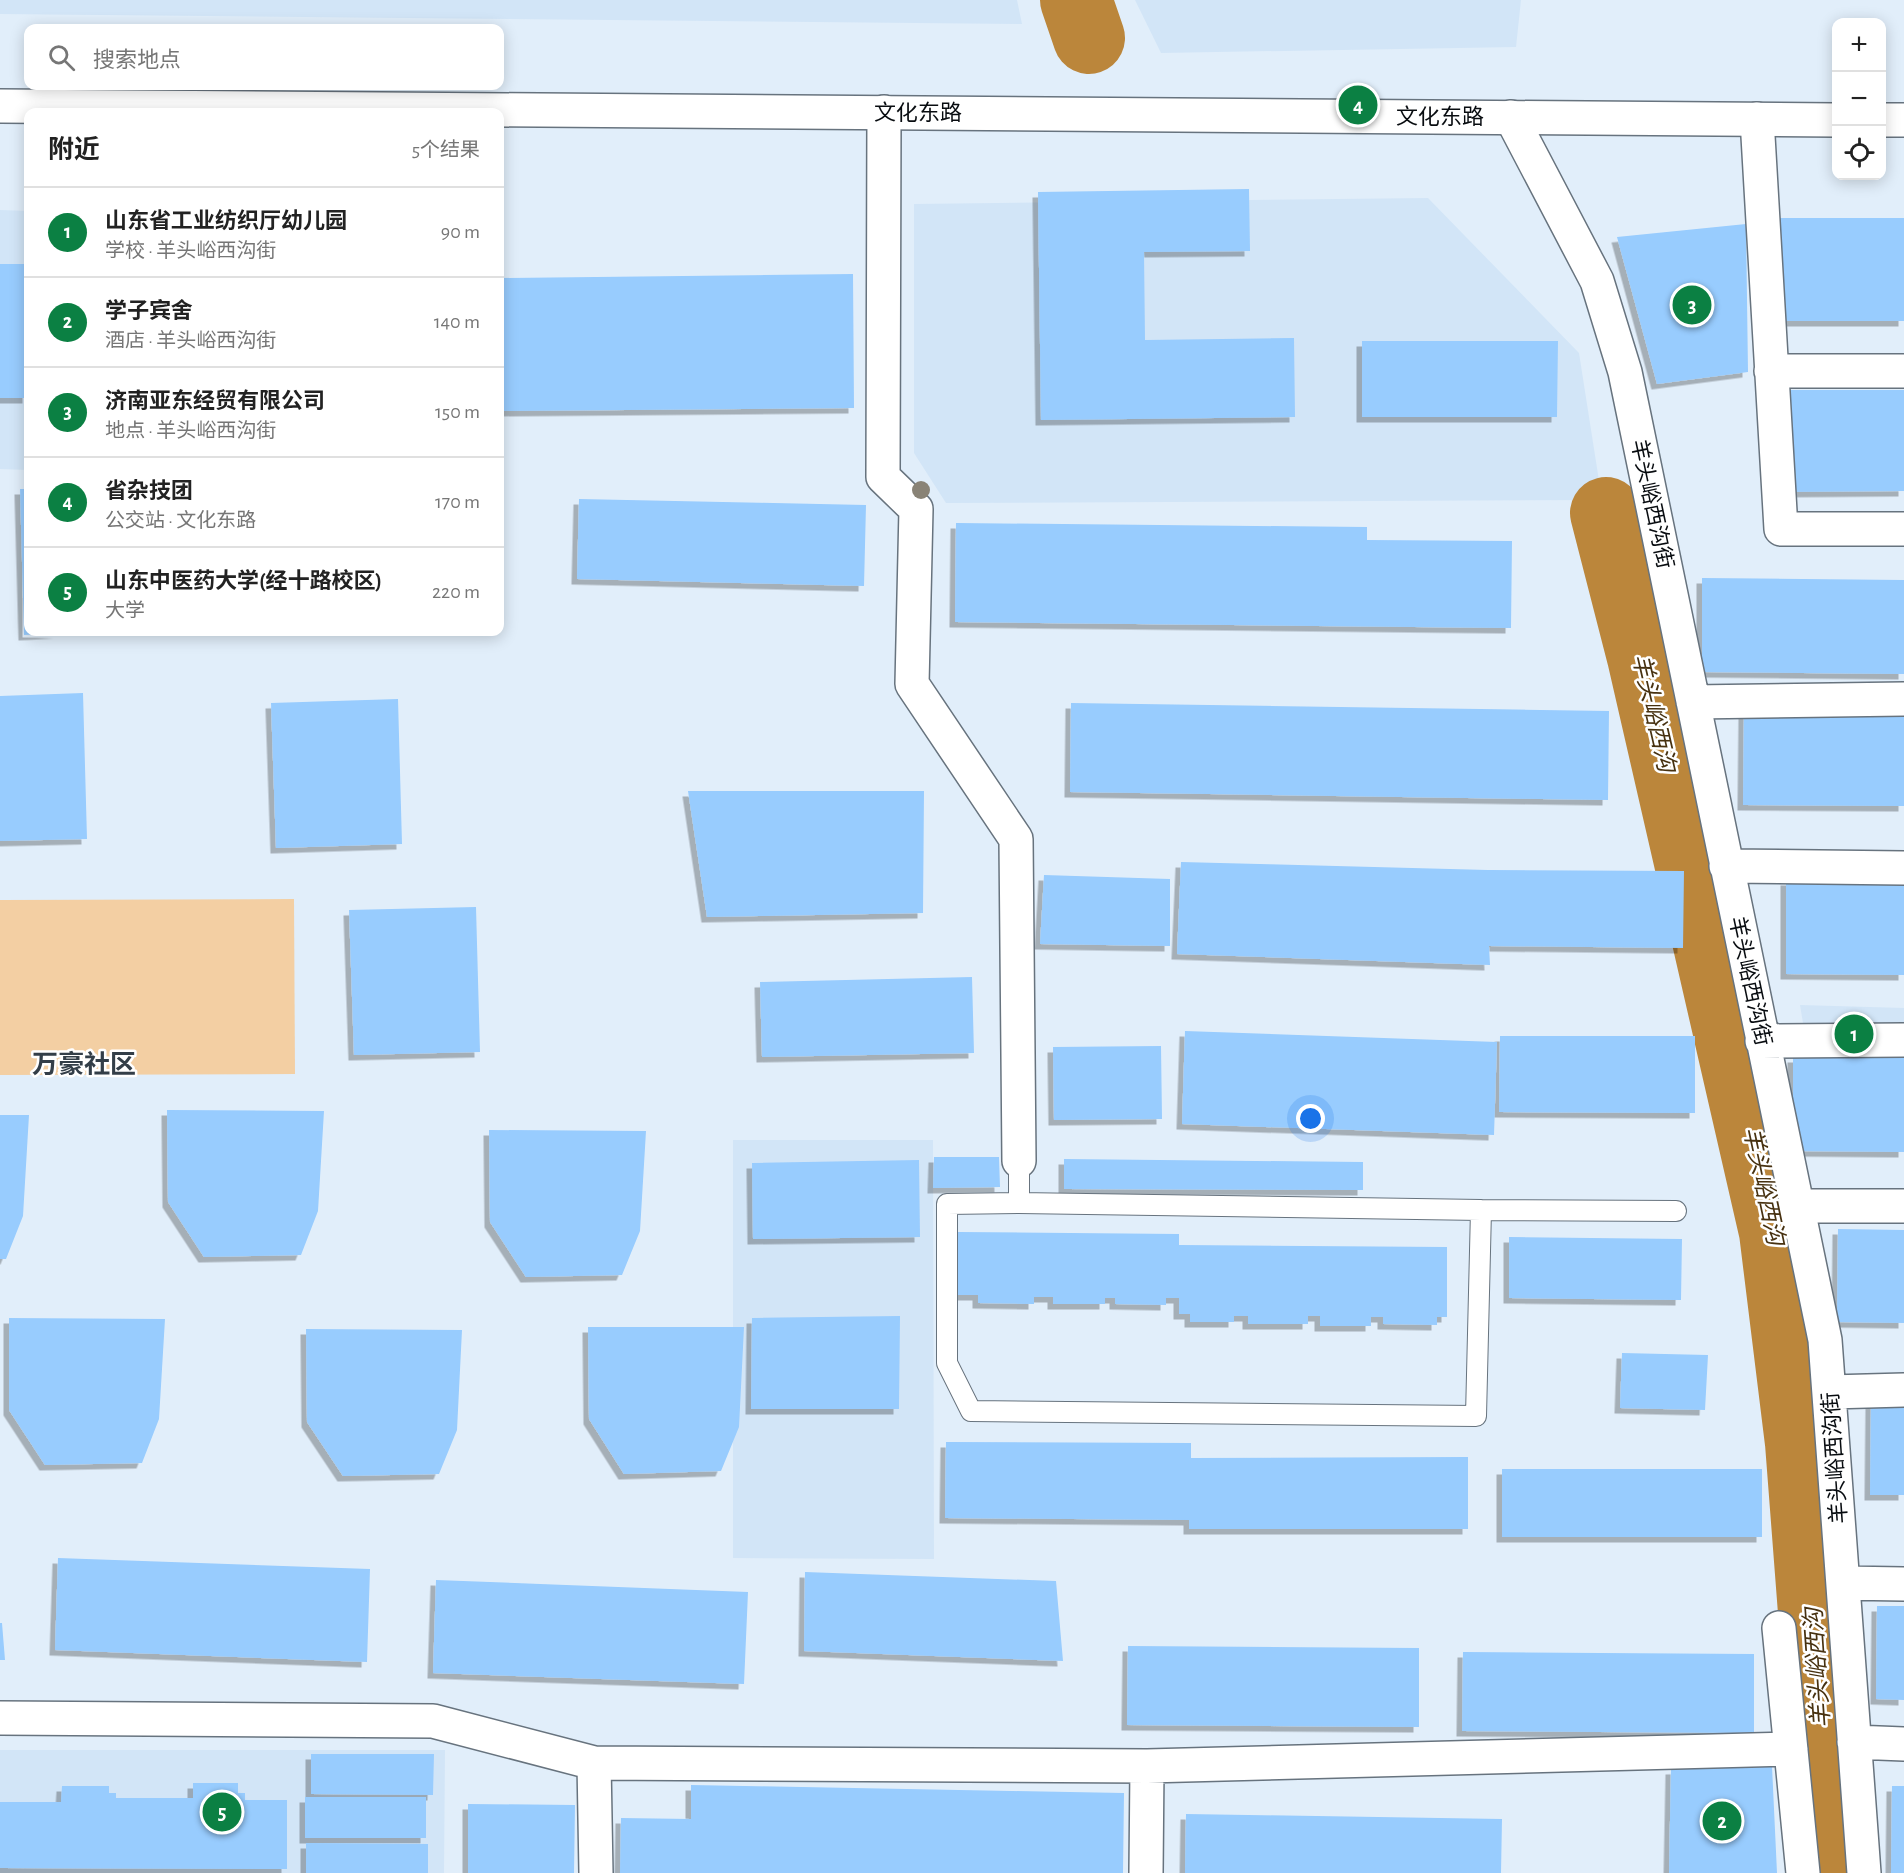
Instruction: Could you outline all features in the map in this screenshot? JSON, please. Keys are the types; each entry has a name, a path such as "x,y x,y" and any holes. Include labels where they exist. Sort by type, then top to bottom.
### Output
{"street":[{"name":"文化东路","path":"0,106 295,108"},
{"name":"文化东路","path":"504,109 1832,120"},
{"path":"884,112 883,477 916,509 912,684 1016,839 1019,1161"},
{"name":"羊头峪西沟街","path":"1511,117 1597,281 1625,372 1825,1340 1864,1873"},
{"path":"1757,119 1781,529 1904,529"},
{"path":"1886,120 1904,120"},
{"path":"1771,371 1904,371"},
{"path":"1693,702 1904,699"},
{"path":"1726,866 1904,868"},
{"path":"1762,1041 1904,1040"},
{"path":"1798,1206 1904,1206"},
{"path":"1830,1392 1904,1390"},
{"path":"1843,1583 1904,1584"},
{"path":"1779,1628 1803,1873"},
{"path":"0,1718 433,1721 594,1763 1147,1766 1791,1749"},
{"path":"1854,1742 1904,1744"},
{"path":"594,1763 596,1873"},
{"path":"1146,1873 1147,1766"}],"lane":[{"path":"1019,1161 1019,1203"},
{"path":"1481,1210 1476,1416 971,1411 947,1363 947,1204 1676,1211"}],"shaded area":[{"path":"0,0 1017,0 1022,24 0,14"},
{"path":"1135,0 1521,0 1516,47 1161,53"},
{"path":"1428,198 1579,353 1602,500 946,503 914,453 914,204"},
{"path":"0,210 24,211 24,470 0,469"},
{"path":"294,899 295,1074 0,1075 0,900"},
{"path":"1800,1005 1904,1008 1904,1061 1809,1059"},
{"path":"733,1140 933,1140 934,1559 733,1558"},
{"path":"0,1750 445,1750 444,1873 0,1873"}],"building":[{"path":"1249,189 1250,251 1144,252 1145,340 1294,338 1295,417 1041,420 1038,192"},
{"path":"1769,218 1904,218 1904,321 1769,321"},
{"path":"1746,224 1748,372 1657,384 1617,237"},
{"path":"0,264 24,264 24,398 0,398"},
{"path":"853,274 854,408 504,411 504,278"},
{"path":"1362,341 1558,341 1557,417 1362,417"},
{"path":"1776,390 1904,390 1904,491 1776,492"},
{"path":"20,489 24,489 24,635"},
{"path":"579,499 866,505 864,586 577,579"},
{"path":"956,523 1367,527 1367,540 1512,541 1511,628 955,622"},
{"path":"1702,578 1904,580 1904,674 1702,672"},
{"path":"83,693 87,839 0,841 0,696"},
{"path":"398,699 402,844 276,848 271,703"},
{"path":"1071,703 1609,711 1608,800 1070,792"},
{"path":"1744,711 1904,712 1904,806 1743,805"},
{"path":"688,791 924,791 923,913 707,917"},
{"path":"1181,862 1488,870 1684,871 1683,948 1489,946 1490,965 1177,954"},
{"path":"1044,875 1170,879 1170,946 1040,944"},
{"path":"1786,880 1904,881 1904,975 1786,974"},
{"path":"476,907 480,1052 354,1055 349,910"},
{"path":"972,977 974,1053 762,1057 760,982"},
{"path":"1185,1031 1497,1042 1494,1135 1182,1124"},
{"path":"1500,1036 1695,1036 1695,1113 1499,1112"},
{"path":"1161,1046 1162,1119 1054,1120 1053,1047"},
{"path":"1793,1057 1904,1058 1904,1152 1793,1151"},
{"path":"167,1110 324,1111 318,1211 301,1255 204,1257 168,1202"},
{"path":"0,1115 29,1115 23,1216 6,1259 0,1259"},
{"path":"489,1130 646,1131 640,1231 622,1275 526,1277 490,1222"},
{"path":"934,1157 999,1157 1000,1187 933,1188"},
{"path":"1064,1159 1363,1162 1363,1190 1064,1189"},
{"path":"919,1160 920,1237 753,1239 752,1163"},
{"path":"1838,1229 1904,1230 1904,1323 1837,1322"},
{"path":"958,1232 1179,1234 1179,1245 1447,1247 1447,1317 1437,1317 1437,1325 1383,1324 1383,1317 1371,1317 1371,1326 1320,1326 1320,1316 1308,1316 1308,1324 1248,1324 1248,1316 1234,1316 1234,1322 1190,1322 1190,1314 1179,1314 1179,1298 1166,1298 1166,1305 1115,1304 1115,1298 1105,1298 1105,1304 1053,1304 1053,1297 1034,1297 1034,1304 978,1303 978,1295 957,1295"},
{"path":"1509,1237 1682,1239 1681,1300 1509,1298"},
{"path":"900,1316 899,1409 751,1409 752,1318"},
{"path":"9,1318 165,1319 159,1419 142,1463 45,1465 9,1410"},
{"path":"588,1327 744,1327 739,1427 721,1471 624,1474 589,1419"},
{"path":"306,1329 462,1330 457,1430 439,1474 343,1476 307,1422"},
{"path":"1622,1353 1708,1355 1705,1410 1620,1408"},
{"path":"1871,1402 1904,1402 1904,1495 1870,1495"},
{"path":"946,1442 1191,1443 1191,1458 1468,1457 1468,1529 1189,1529 1189,1520 945,1518"},
{"path":"1502,1469 1762,1469 1762,1537 1502,1537"},
{"path":"58,1558 370,1569 367,1662 55,1650"},
{"path":"805,1572 1056,1581 1063,1661 804,1651"},
{"path":"436,1580 748,1592 744,1684 433,1673"},
{"path":"1877,1606 1904,1606 1904,1700 1876,1699"},
{"path":"0,1623 2,1623 5,1660 0,1660"},
{"path":"1128,1646 1419,1648 1419,1727 1127,1725"},
{"path":"1463,1652 1754,1654 1754,1733 1462,1731"},
{"path":"311,1754 434,1754 433,1795 311,1794"},
{"path":"1772,1766 1777,1873 1669,1873 1671,1769"},
{"path":"193,1783 238,1783 238,1793 245,1793 245,1800 287,1800 287,1869 0,1868 0,1802 61,1802 62,1786 109,1786 109,1793 116,1793 116,1798 193,1798"},
{"path":"691,1785 1124,1793 1123,1873 620,1873 621,1818 691,1819"},
{"path":"1892,1786 1904,1786 1904,1873 1891,1873"},
{"path":"305,1797 426,1797 426,1838 305,1838"},
{"path":"468,1804 575,1805 574,1873 468,1873"},
{"path":"1186,1814 1502,1819 1501,1873 1185,1873"},
{"path":"306,1843 428,1844 428,1873 306,1873"}],"waterway":[{"name":"羊头峪西沟","path":"1076,0 1089,38"},
{"name":"羊头峪西沟","path":"1606,513 1643,657 1775,1232 1801,1443 1834,1873"}],"place":[{"name":"省杂技团","path":"1358,105"},
{"name":"济南亚东经贸有限公司","path":"1692,305"},
{"name":"山东省工业纺织厅幼儿园","path":"1854,1034"},
{"name":"山东中医药大学(经十路校区)","path":"222,1812"},
{"name":"学子宾舍","path":"1722,1821"}],"district":[{"name":"万豪社区","path":"84,1065"}]}
